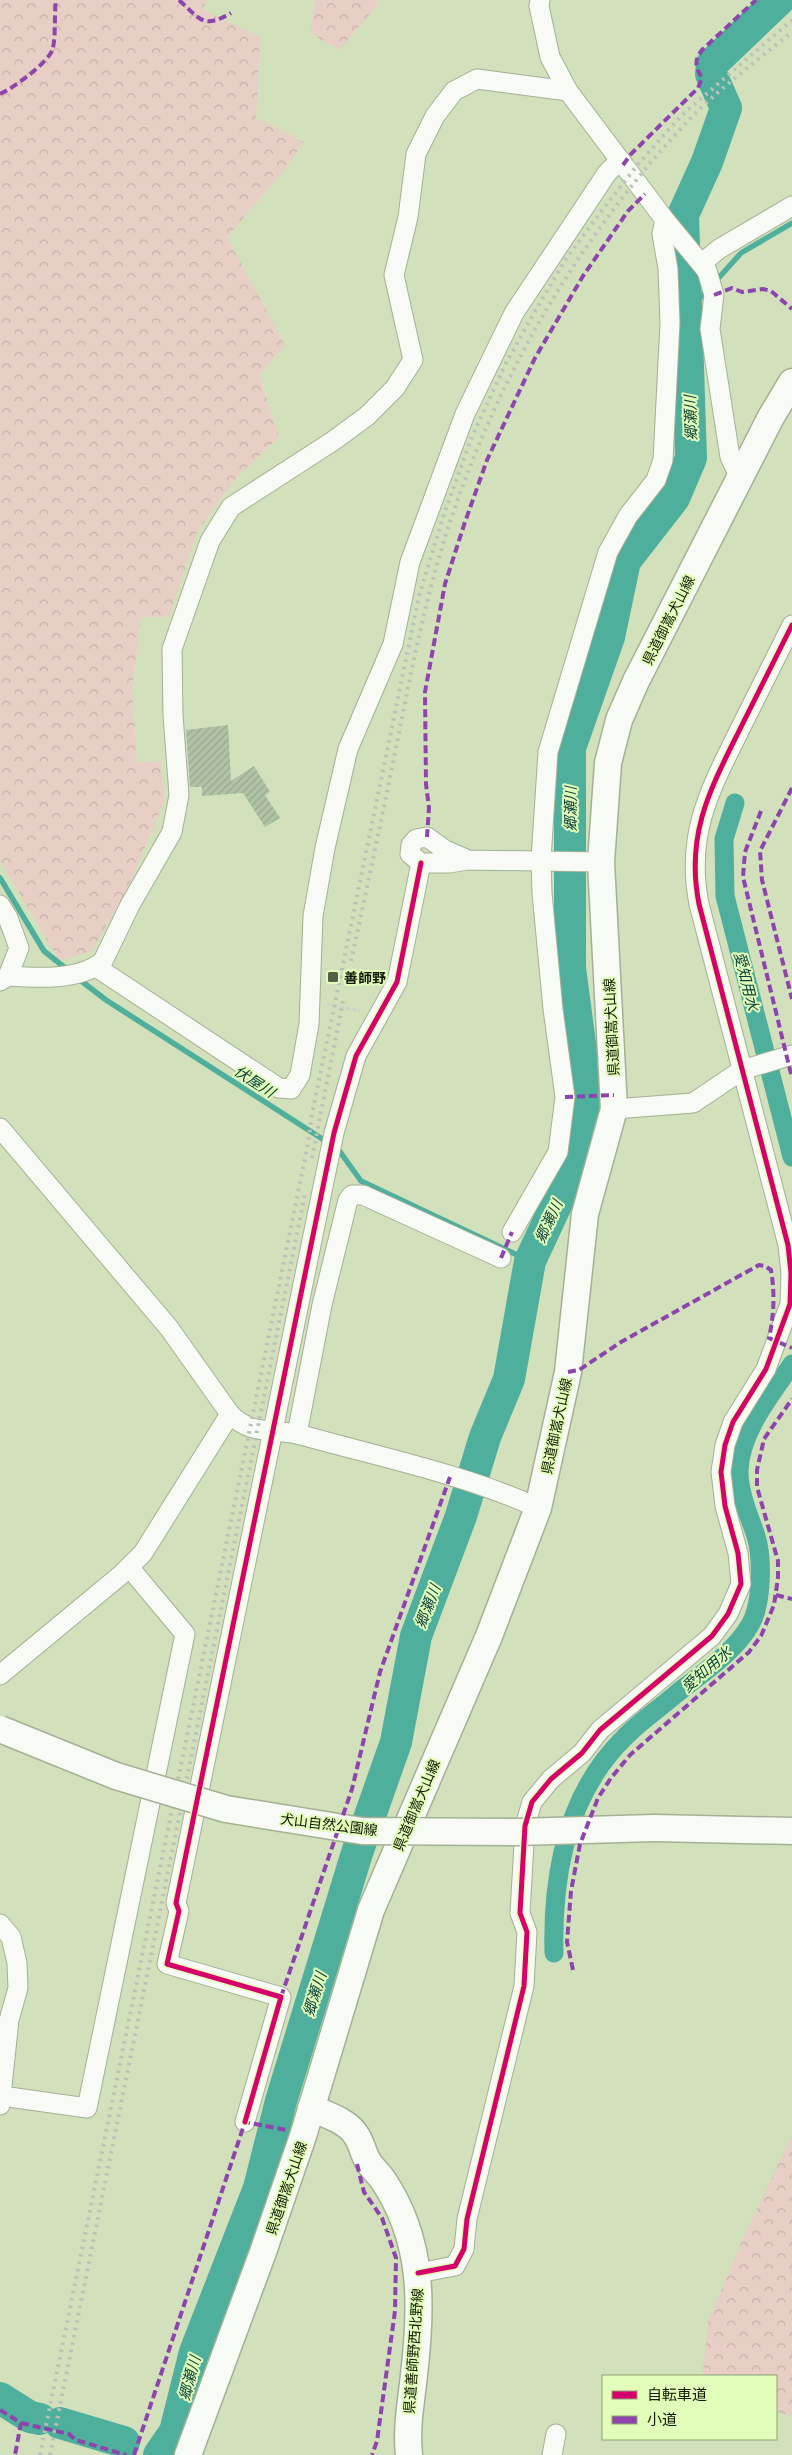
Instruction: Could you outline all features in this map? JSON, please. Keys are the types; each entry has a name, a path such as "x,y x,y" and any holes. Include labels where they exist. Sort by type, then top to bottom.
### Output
{"main road":[{"name":"県道御嵩犬山線","path":"188,2455 263,2252 311,2108 371,1910 489,1636 538,1508 568,1372 585,1214 614,1109 594,862 608,763 619,720 636,681 792,382"},
{"name":"犬山自然公園線","path":"0,1729 116,1776 226,1809 362,1831 518,1832 654,1828 792,1831"},
{"name":"県道善師野西北野線","path":"311,2108 347,2125 356,2134 367,2161 383,2181 403,2219 416,2258 418,2273 414,2374 407,2432 409,2455"}],"street":[{"path":"540,0 539,6 550,57 568,91 668,223 704,267 714,295 710,329 730,457 741,480"},
{"path":"0,905 19,948 4,979 54,978 96,967 103,961 130,905 172,832 179,795 173,715 172,650 210,541 231,507 367,416 395,388 413,360 394,275 408,217 416,154 434,116 454,90 477,78 568,91"},
{"path":"96,967 279,1088 291,1089 300,1075 309,1024 313,916 325,848 348,749 393,644 414,553 465,414 514,313 607,173 620,160"},
{"path":"704,267 719,249 792,206"},
{"path":"512,1232 558,1152 566,1097 553,1010 541,860 548,752 600,573 616,533 656,480 663,460 670,322 668,269 662,234 668,223"},
{"path":"418,2273 456,2266 464,2249 467,2219 524,1986 527,1932 520,1913 525,1826 532,1802 552,1779 582,1753 600,1730 712,1636 728,1614 741,1584 738,1552 725,1506 721,1472 733,1422 766,1369 778,1342 790,1304 791,1273 788,1245 697,891 697,835 709,792 792,625"},
{"path":"468,860 445,850 427,837 416,839 411,845 410,854 421,863 449,863 468,860 594,862"},
{"path":"245,2122 281,1997 167,1964 179,1912 176,1903 275,1431 334,1133 356,1056 397,982 421,863"},
{"path":"614,1109 693,1103 742,1070 789,1056"},
{"path":"0,1128 169,1328 230,1414 240,1425 251,1429 297,1434 490,1489 538,1508"},
{"path":"297,1434 322,1305 348,1200 352,1195 363,1194 502,1258"},
{"path":"0,1675 129,1567 143,1553 230,1414"},
{"path":"0,1924 11,1937 17,1963 18,1988 9,2020 1,2101 87,2108 185,1634 129,1567"},
{"path":"552,2455 556,2434"}],"path":[{"path":"310,1000 378,1014"}],"green space":[{"path":"0,0 206,0 203,10 260,37 256,118 304,142 282,173 227,237 285,346 259,375 279,437 235,479 197,532 169,617 141,617 132,690 137,763 161,761 164,801 128,888 91,952 59,960 0,861"},
{"path":"315,0 378,0 376,7 339,50 310,33"},
{"path":"792,2136 792,2416 777,2412 777,2375 705,2375 703,2372 708,2322 744,2236"}],"building":[{"path":"228,725 231,781 254,766 270,792 265,795 280,818 265,827 243,793 202,796 202,787 190,787 186,730"}],"waterway":[{"name":"郷瀬川","path":"159,2455 175,2432 195,2352 259,2188 281,2101 357,1853 396,1742 416,1636 461,1516 485,1437 509,1379 530,1261 577,1160 586,1089 570,968 570,748 609,637 625,561 674,498 691,458 683,215 707,162 726,108 711,74 712,64 779,0"},
{"path":"715,282 741,253 792,223"},
{"path":"687,302 698,300 709,288"},
{"name":"愛知用水","path":"735,803 724,839 725,896 792,1157"},
{"name":"伏屋川","path":"0,878 44,951 69,971"},
{"name":"伏屋川","path":"76,977 106,1000 338,1149 361,1181 530,1261"},
{"name":"愛知用水","path":"554,1953 554,1924 560,1866 576,1810 589,1784 605,1760 624,1738 726,1654 743,1635 754,1616 759,1594 760,1557 756,1536 739,1480 741,1456 745,1442 758,1414 792,1364"},
{"path":"0,2398 30,2417 40,2419"},
{"path":"60,2423 124,2442"}],"railway":[{"path":"40,2455 419,596 444,514 472,437 505,365 566,259 639,163 682,115 792,20"},
{"path":"351,961 414,657 428,600 452,516 495,408 548,306 579,258 649,165 699,110 792,32"},
{"path":"312,1158 344,996"},
{"path":"50,2455 305,1194"}],"marked path":[{"path":"0,94 30,74 50,54 54,42 56,0"},
{"path":"179,0 192,13 203,20 214,21 231,13"},
{"path":"623,165 631,154 698,88 702,78 697,67 697,61 702,50 756,0"},
{"path":"427,837 429,808 426,784 425,692 445,584 464,525 487,460 535,358 583,276 628,211 645,194"},
{"path":"714,295 732,288 742,292 763,289 771,291 792,309"},
{"path":"792,788 760,851 762,880 792,999"},
{"path":"761,811 745,852 743,877 792,1078"},
{"path":"565,1097 614,1095"},
{"path":"501,1258 512,1232"},
{"path":"568,1372 579,1370 621,1342 759,1265 771,1270 773,1304 769,1338 792,1348"},
{"path":"573,1970 567,1942 571,1891 580,1844 598,1798 611,1778 630,1755 749,1652 761,1636 774,1605 778,1578 778,1561 757,1487 757,1470 764,1439 792,1399"},
{"path":"281,1997 352,1789 380,1672 450,1477"},
{"path":"776,1595 792,1599"},
{"path":"134,2455 245,2122 287,2130"},
{"path":"357,2164 364,2192 382,2218 396,2258 395,2311 377,2441 372,2455"},
{"path":"0,2410 21,2423 15,2455"},
{"path":"21,2423 69,2434 76,2440 126,2455"}],"cycle path":[{"path":"418,2273 455,2266 464,2249 467,2219 524,1986 527,1932 520,1913 525,1826 532,1802 551,1779 582,1753 600,1730 712,1636 728,1614 741,1584 738,1553 725,1506 721,1472 725,1445 733,1422 766,1369 790,1304 791,1273 788,1245 699,904 695,855 698,833 711,791 792,625"},
{"path":"245,2122 281,1997 167,1964 179,1911 176,1903 334,1133 356,1056 397,982 421,863"}],"place":[{"name":"善師野","path":"333,977"}]}
